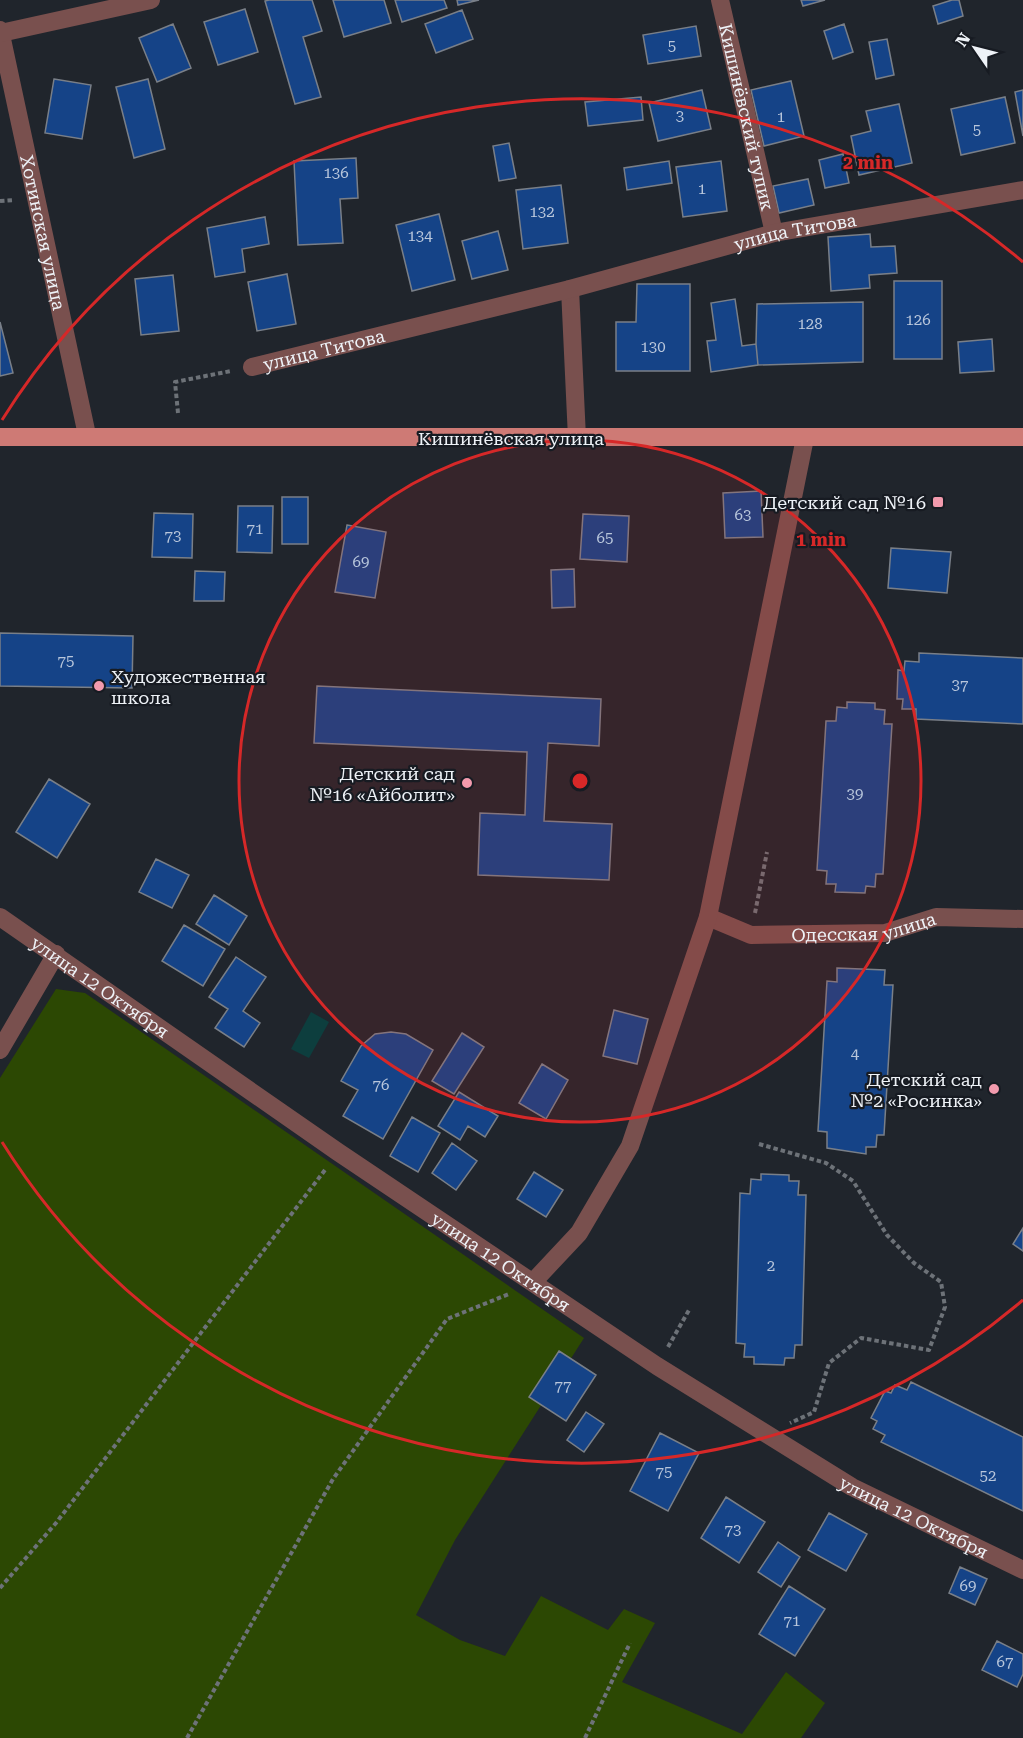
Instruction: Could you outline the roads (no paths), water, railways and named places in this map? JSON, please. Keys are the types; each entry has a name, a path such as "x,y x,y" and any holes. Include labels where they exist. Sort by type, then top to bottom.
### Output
{"main road":[{"name":"Кишинёвская улица","path":"0,437 87,435 181,439 1023,437"}],"street":[{"path":"0,32 151,0"},
{"name":"Кишинёвский тупик","path":"720,0 774,233"},
{"name":"Хотинская улица","path":"0,32 87,435"},
{"name":"улица Титова","path":"252,367 570,289 774,233 1023,190"},
{"path":"570,289 577,438"},
{"path":"534,1281 579,1233 630,1146 708,917 805,438"},
{"name":"улица 12 Октября","path":"0,917 338,1152 534,1281 657,1366 852,1486 1023,1570"},
{"name":"Одесская улица","path":"708,917 751,934 885,933 936,917 1023,918"},
{"path":"0,1050 56,954"}],"place":[{"name":"Детский сад №16","path":"938,502"},
{"name":"Художественная школа","path":"99,686"},
{"name":"Детский сад №16 «Айболит»","path":"467,783"},
{"name":"Детский сад №2 «Росинка»","path":"994,1089"}]}
